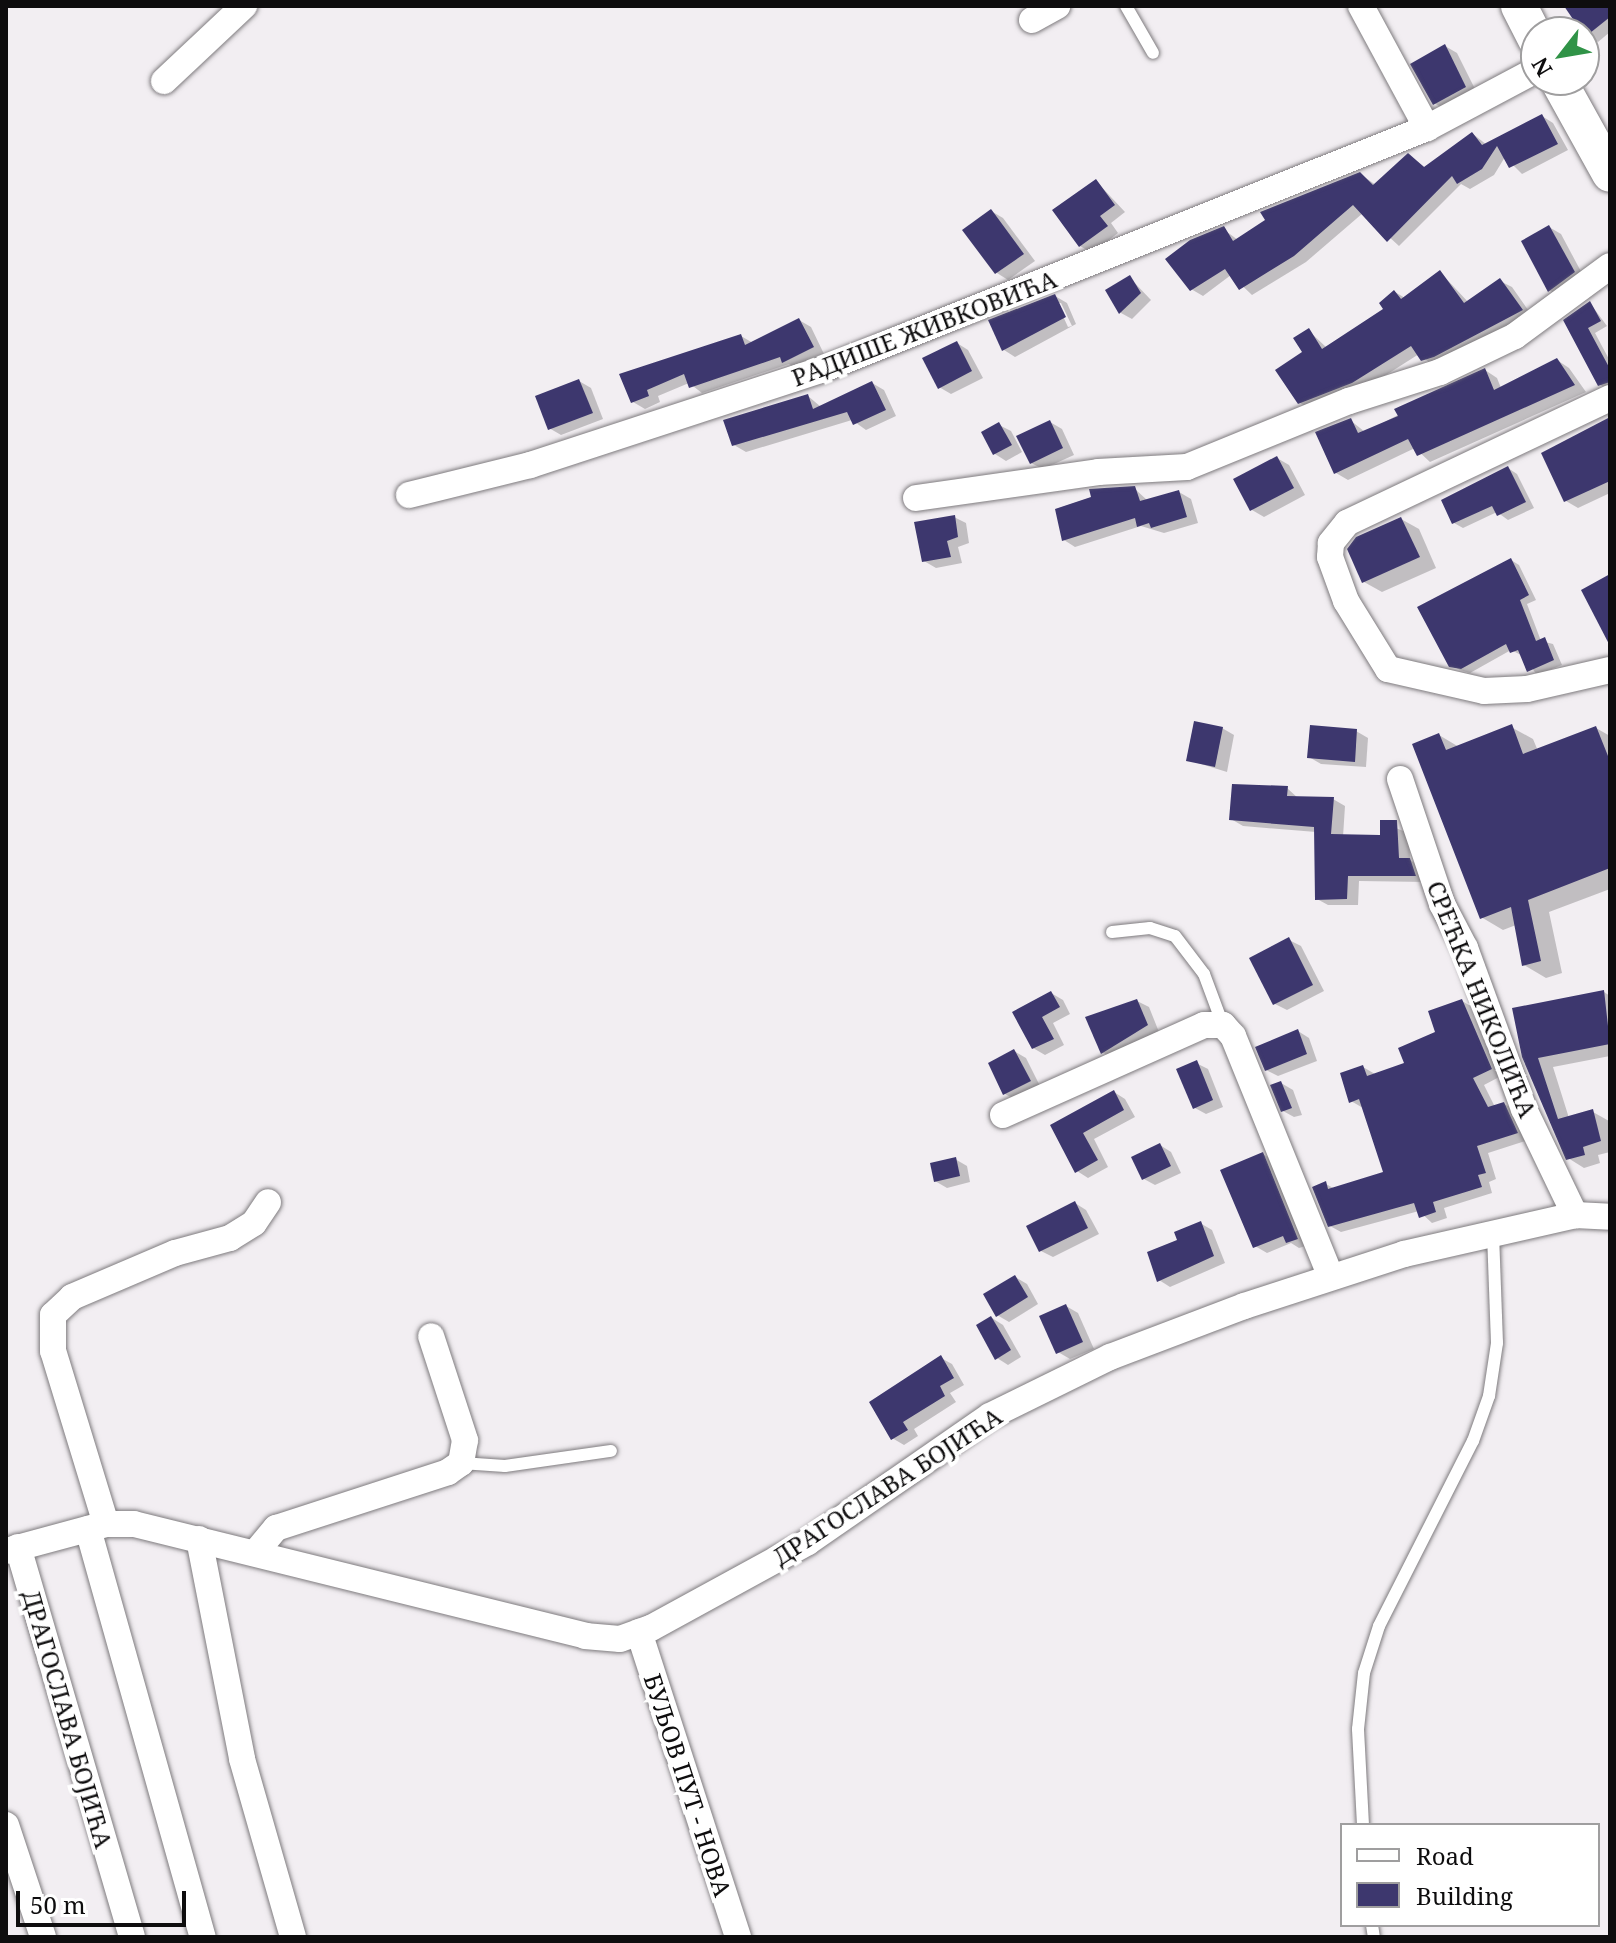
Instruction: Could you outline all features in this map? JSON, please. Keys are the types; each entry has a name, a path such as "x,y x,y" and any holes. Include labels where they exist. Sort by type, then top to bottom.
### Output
{"main road":[{"path":"1567,96 1610,174"}],"street":[{"path":"164,81 244,6"},
{"path":"1032,20 1057,6"},
{"path":"1361,6 1427,128"},
{"name":"РАДИШЕ ЖИВКОВИЋА","path":"409,495 530,465 821,370 1427,128 1520,79"},
{"path":"916,498 1098,472 1187,467 1349,401 1440,372 1515,336 1610,266"},
{"path":"1610,398 1347,523 1331,543 1330,557 1346,601 1388,669 1484,691 1527,689 1610,670"},
{"name":"СРЕЋКА НИКОЛИЋА","path":"1400,779 1442,904 1465,948 1524,1109 1575,1215"},
{"path":"1003,1115 1204,1025 1223,1025 1233,1036 1331,1277"},
{"path":"203,1937 53,1351 53,1315 72,1297 175,1253 230,1238 254,1223 268,1202"},
{"name":"ДРАГОСЛАВА БОЈИЋА","path":"132,1937 12,1549 97,1526 134,1524 585,1636 620,1639 639,1632 808,1542 990,1416 1110,1357 1331,1277 1493,1233 1575,1215 1610,1217"},
{"path":"255,1553 276,1528 448,1472 461,1463 465,1440 431,1336"},
{"path":"199,1539 242,1759 293,1937"},
{"name":"БУЉОВ ПУТ - НОВА","path":"639,1632 738,1937"},
{"path":"6,1825 43,1937"}],"lane":[{"path":"1126,6 1153,53"},
{"path":"1112,932 1150,928 1175,936 1204,974 1223,1025"},
{"path":"1363,1823 1358,1729 1364,1673 1379,1626 1473,1441 1489,1396 1497,1343 1493,1233"},
{"path":"461,1463 505,1466 611,1451"}],"building":[{"path":"1564,6 1610,6 1610,17 1600,25 1600,16 1571,16"},
{"path":"1445,44 1466,87 1433,105 1410,64"},
{"path":"1542,114 1558,144 1509,168 1497,146 1482,169 1457,184 1452,176 1387,242 1353,205 1294,256 1239,290 1225,269 1190,291 1165,259 1190,240 1224,226 1233,241 1265,220 1260,212 1360,172 1373,185 1408,153 1424,167 1472,132 1482,145"},
{"path":"1096,179 1115,205 1100,216 1108,226 1079,247 1052,210"},
{"path":"991,209 1024,254 995,274 962,230"},
{"path":"1549,225 1575,272 1548,292 1521,241"},
{"path":"1440,270 1464,303 1500,278 1523,310 1434,357 1421,361 1411,346 1352,383 1298,404 1275,370 1302,352 1293,338 1309,328 1322,349 1383,309 1379,303 1394,290 1401,299"},
{"path":"1130,275 1141,293 1119,314 1105,290"},
{"path":"1055,294 1066,317 1002,351 988,320"},
{"path":"1590,301 1601,321 1588,328 1610,369 1610,382 1598,386 1563,320"},
{"path":"799,318 814,347 782,363 780,357 689,388 684,374 647,390 649,396 631,403 619,374 741,334 745,345"},
{"path":"957,341 972,371 938,389 922,358"},
{"path":"1557,358 1575,385 1417,456 1408,439 1334,474 1315,432 1351,418 1358,433 1398,416 1394,409 1485,368 1494,390"},
{"path":"579,379 593,413 548,430 535,396"},
{"path":"872,381 886,410 853,425 847,412 732,446 723,420 808,394 813,409"},
{"path":"1610,417 1610,481 1564,502 1541,453"},
{"path":"1050,420 1063,448 1030,464 1016,436"},
{"path":"999,422 1012,445 993,455 981,432"},
{"path":"1277,456 1294,488 1250,511 1233,479"},
{"path":"1508,466 1526,502 1497,516 1492,506 1452,524 1441,500"},
{"path":"1135,486 1140,501 1179,490 1187,517 1151,528 1149,523 1137,527 1135,518 1062,541 1055,509 1091,497 1089,489"},
{"path":"955,515 958,537 947,541 951,557 922,562 914,522"},
{"path":"1401,517 1420,557 1362,583 1347,549 1356,537"},
{"path":"1511,558 1529,595 1520,600 1536,641 1545,637 1554,660 1527,672 1518,650 1510,653 1506,644 1461,669 1449,667 1417,607"},
{"path":"1610,574 1610,646 1581,590"},
{"path":"1194,721 1223,727 1215,767 1186,761"},
{"path":"1512,724 1523,754 1596,726 1610,761 1610,868 1528,900 1541,961 1522,966 1511,907 1480,919 1412,744 1439,733 1446,750"},
{"path":"1310,725 1357,729 1355,762 1307,758"},
{"path":"1232,784 1288,786 1287,796 1334,797 1331,834 1380,835 1380,820 1397,820 1399,858 1410,858 1416,876 1348,876 1347,899 1315,900 1314,827 1229,820"},
{"path":"1289,937 1313,985 1273,1005 1249,958"},
{"path":"1604,990 1610,1044 1538,1058 1558,1119 1593,1109 1601,1141 1583,1147 1585,1155 1566,1160 1522,1057 1512,1008"},
{"path":"1051,991 1060,1007 1042,1017 1054,1039 1032,1049 1012,1012"},
{"path":"1137,999 1148,1025 1101,1054 1085,1017"},
{"path":"1462,999 1492,1069 1473,1078 1488,1107 1504,1102 1518,1133 1477,1146 1486,1173 1478,1175 1482,1187 1433,1202 1436,1212 1419,1218 1414,1203 1328,1227 1312,1187 1326,1181 1328,1189 1383,1172 1359,1099 1349,1103 1340,1073 1363,1065 1367,1076 1404,1063 1398,1048 1435,1032 1428,1011"},
{"path":"1298,1029 1307,1054 1265,1071 1255,1047"},
{"path":"1014,1049 1031,1081 1003,1095 988,1063"},
{"path":"1197,1060 1213,1100 1193,1109 1176,1069"},
{"path":"1281,1081 1292,1108 1281,1112 1270,1085"},
{"path":"1114,1090 1124,1110 1083,1133 1098,1160 1075,1173 1050,1125"},
{"path":"1160,1143 1171,1166 1142,1180 1131,1157"},
{"path":"1263,1152 1298,1239 1286,1243 1283,1236 1253,1248 1220,1170"},
{"path":"956,1157 960,1176 934,1182 930,1163"},
{"path":"1075,1201 1088,1228 1039,1252 1026,1226"},
{"path":"1201,1221 1214,1256 1157,1282 1147,1252 1177,1240 1174,1232"},
{"path":"1015,1275 1028,1297 996,1317 983,1294"},
{"path":"1066,1304 1083,1342 1056,1354 1039,1316"},
{"path":"991,1316 1011,1350 995,1360 976,1325"},
{"path":"941,1355 954,1378 940,1386 945,1396 903,1422 908,1430 891,1440 869,1402"}]}
